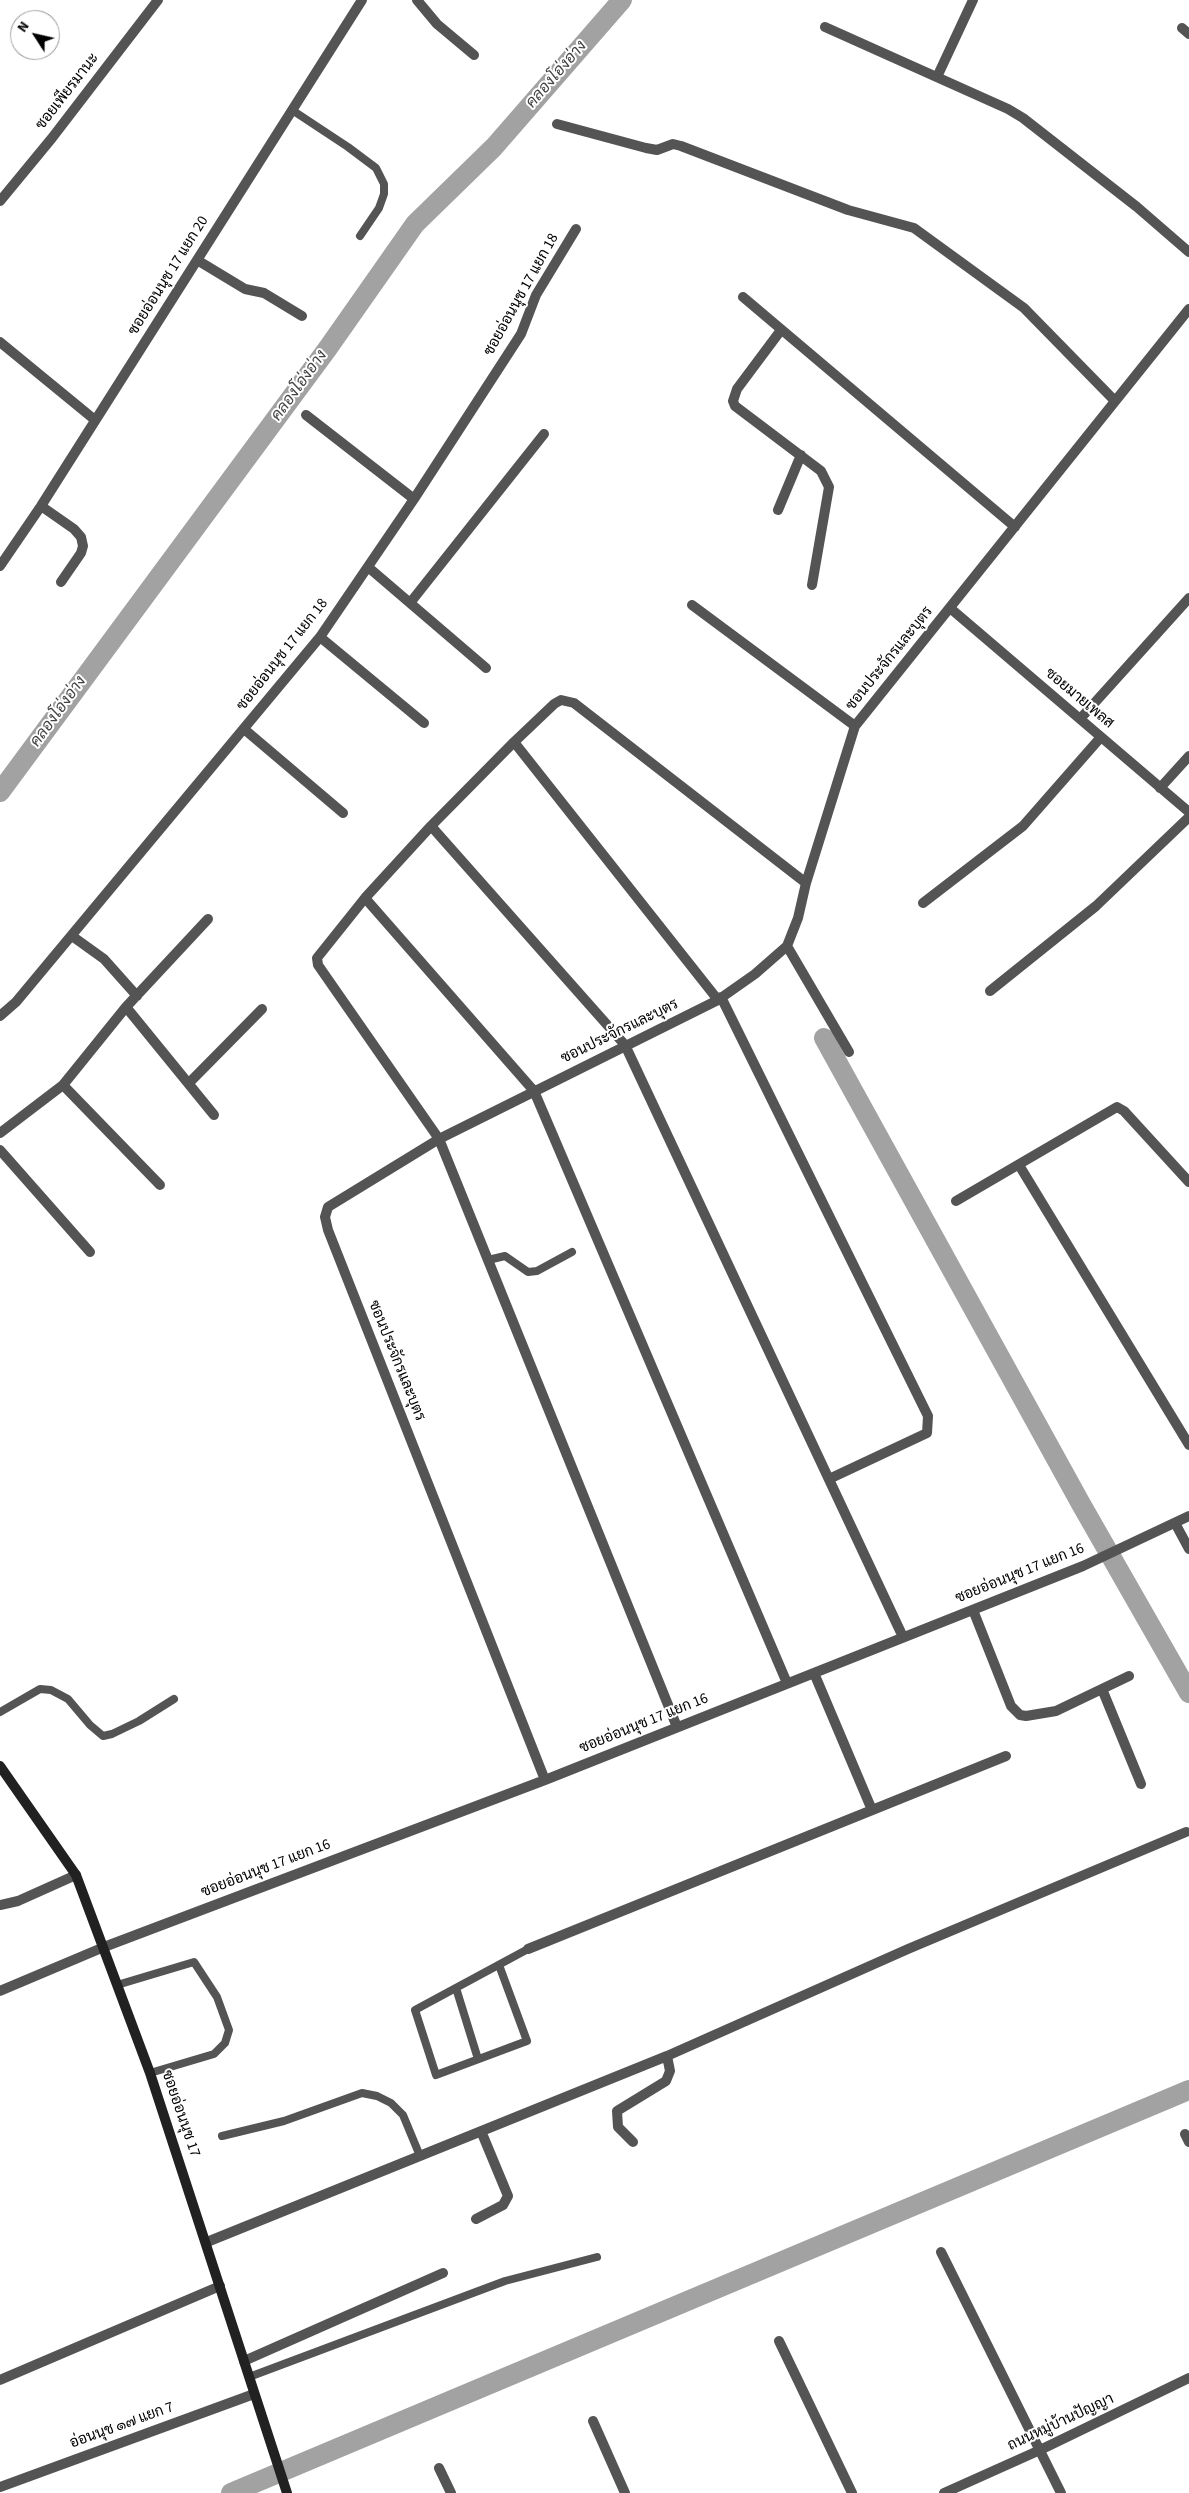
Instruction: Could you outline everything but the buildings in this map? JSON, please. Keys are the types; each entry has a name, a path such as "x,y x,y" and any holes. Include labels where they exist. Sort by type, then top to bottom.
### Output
{"street":[{"name":"ซอยเพียรมานะ","path":"0,202 52,138 158,0"},
{"name":"ซอยอ่อนนุช 17 แยก 20","path":"0,566 41,506 362,0"},
{"path":"417,0 437,24 474,55"},
{"path":"936,77 973,0"},
{"path":"825,27 1023,118 1136,207 1189,252"},
{"path":"557,124 657,150 673,144 682,146 848,210 914,228 1024,308 1115,401"},
{"name":"ซอยอ่อนนุช 17 แยก 18","path":"0,1016 16,1002 72,936 320,637 414,499 521,334 536,296 576,228"},
{"path":"197,260 245,289 264,293 302,316"},
{"path":"742,297 1015,527"},
{"name":"ซอนประจักรและบุตร","path":"545,1780 326,1223 328,1207 439,1139 720,999 755,974 787,946 798,918 806,883 855,726 1189,309"},
{"path":"781,330 737,389 733,401 735,406 821,471 829,486 812,585"},
{"path":"0,342 95,420"},
{"path":"306,415 414,499"},
{"path":"410,602 544,434"},
{"path":"778,510 802,455"},
{"path":"41,506 74,529 81,537 83,546 81,553 61,582"},
{"path":"368,566 486,668"},
{"path":"1080,719 1189,598"},
{"path":"692,605 855,726"},
{"name":"ซอยมายเพลส","path":"950,608 1189,812"},
{"path":"320,637 424,723"},
{"path":"677,1727 439,1139 318,965 317,958 366,898 431,826 514,742 554,704 561,700 574,703 806,883"},
{"path":"244,729 343,813"},
{"path":"923,903 1023,826 1101,737"},
{"path":"514,742 720,999 928,1416 927,1433 829,1479"},
{"path":"1160,788 1189,756"},
{"path":"990,991 1096,906 1189,817"},
{"path":"431,826 625,1045 903,1637"},
{"path":"366,898 534,1091 787,1683"},
{"path":"0,1133 63,1084 126,1007 208,919"},
{"path":"72,936 104,958 137,996"},
{"path":"787,946 849,1052"},
{"path":"126,1007 214,1115"},
{"path":"189,1083 262,1009"},
{"path":"63,1084 160,1185"},
{"path":"956,1202 1116,1107 1124,1111 1189,1182"},
{"path":"0,1150 90,1252"},
{"path":"1019,1165 1189,1445"},
{"name":"ซอยอ่อนนุช 17 แยก 16","path":"0,1991 104,1947 545,1780 973,1610 1083,1566 1189,1516"},
{"path":"1175,1523 1189,1549"},
{"path":"973,1610 1011,1706 1016,1712 1026,1716 1056,1710 1129,1676"},
{"path":"814,1673 872,1810"},
{"path":"1102,1689 1141,1784"},
{"path":"528,1948 1006,1756"},
{"name":"ซอยอ่อนนุช 17","path":"0,1766 76,1875 150,2073 207,2242 254,2394 287,2492"},
{"path":"207,2242 667,2056 908,1949 1186,1832"},
{"path":"0,1905 18,1901 76,1875"},
{"path":"633,2142 618,2128 617,2111 666,2081 670,2071 667,2056"},
{"path":"476,2219 503,2205 508,2196 481,2131"},
{"path":"941,2252 1061,2493"},
{"path":"244,2361 443,2273"},
{"path":"0,2380 220,2286"},
{"path":"779,2341 852,2493"},
{"name":"ถนนหมู่บ้านปัญญา","path":"944,2493 1040,2450 1189,2378"},
{"name":"อ่อนนุช ๑๗ แยก 7","path":"0,2487 254,2394"},
{"path":"593,2421 625,2493"},
{"path":"439,2468 451,2493"}],"lane":[{"path":"292,110 376,168 384,184 384,194 380,208 360,236"},
{"path":"488,1260 505,1256 528,1272 537,1271 572,1252"},
{"path":"0,1712 40,1689 51,1690 68,1699 90,1725 103,1736 112,1734 139,1721 174,1699"},
{"path":"499,1965 527,2040 436,2075 415,2010 528,1948"},
{"path":"117,1985 194,1962 216,1997 229,2030 225,2043 214,2054 150,2073"},
{"path":"456,1988 478,2059"},
{"path":"222,2136 284,2120 362,2093 378,2096 391,2103 403,2115 420,2156"},
{"path":"249,2377 505,2281 597,2257"}],"waterway":[{"name":"คลองโอ่งอ่าง","path":"0,792 328,348 415,224 494,147 622,0"},
{"path":"824,1038 1081,1504 1189,1693"},
{"path":"231,2493 1189,2090"}]}
